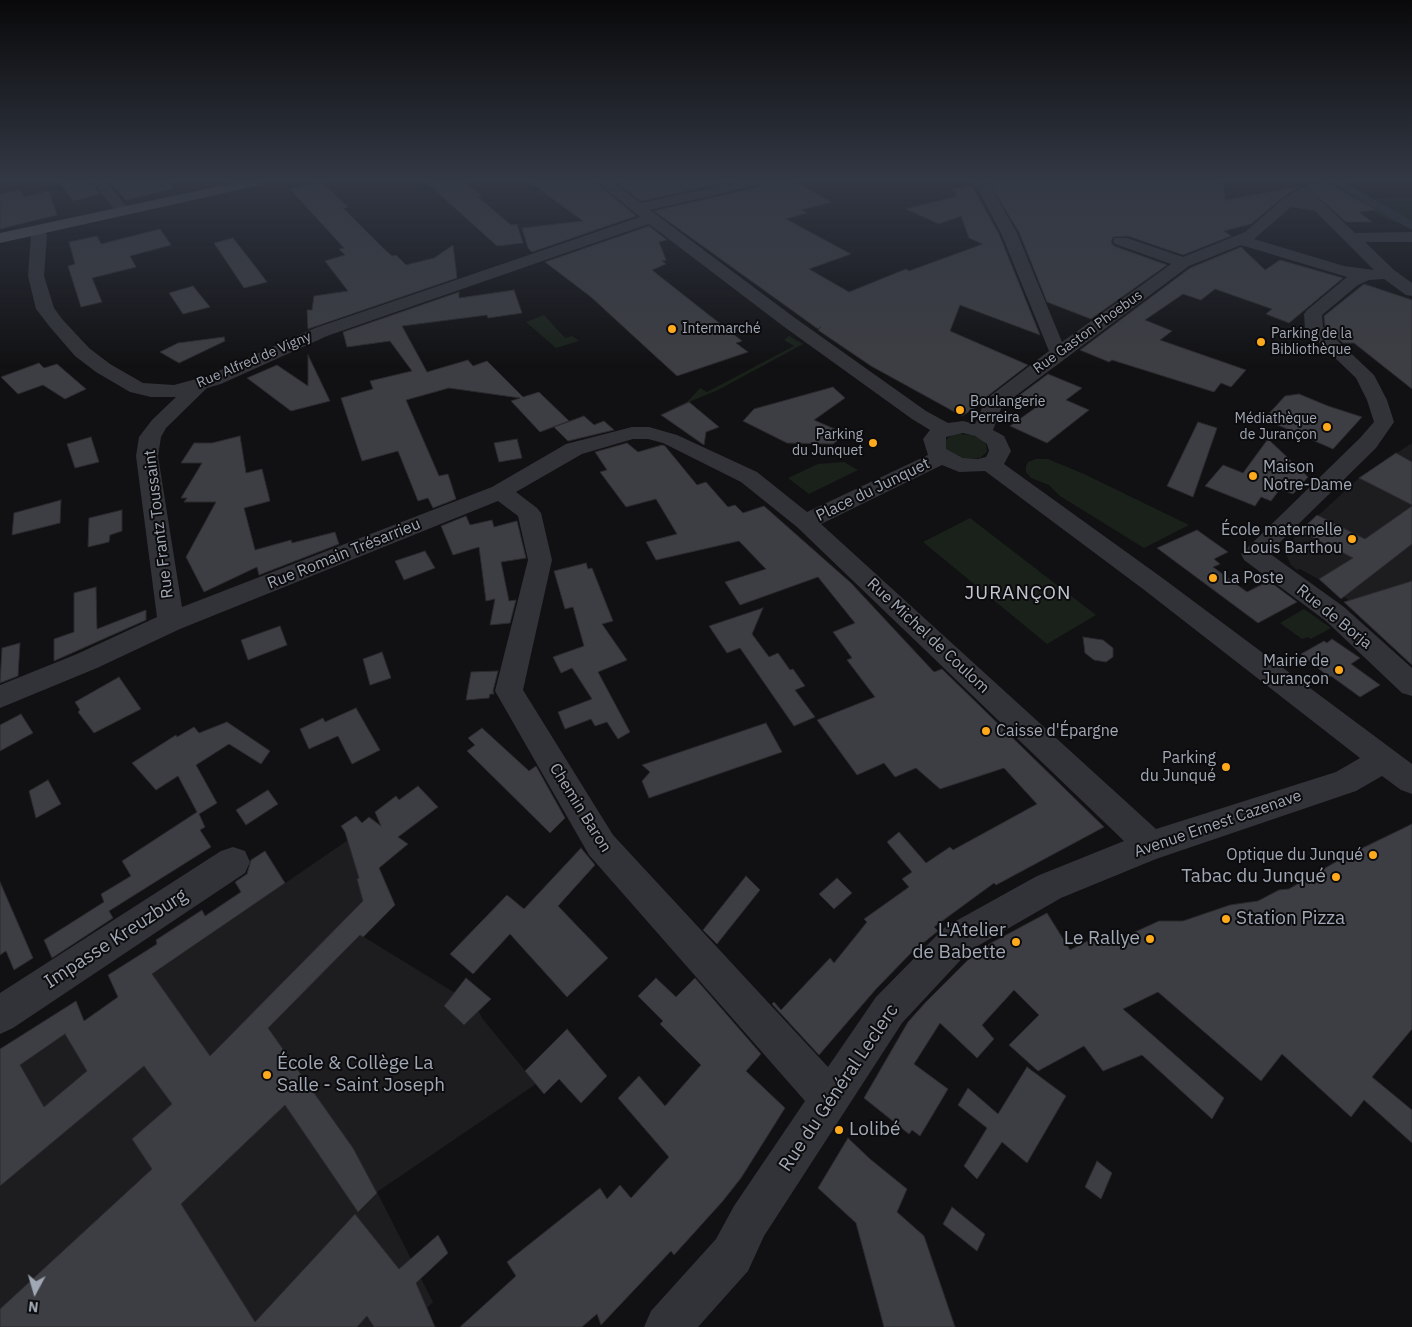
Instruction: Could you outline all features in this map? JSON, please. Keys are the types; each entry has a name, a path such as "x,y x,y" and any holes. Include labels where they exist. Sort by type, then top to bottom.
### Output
{"street":[{"name":"Rue Alfred de Vigny","path":"38,244 36,276 45,309 82,352 103,368 137,388 151,391 175,391 199,386 321,332 474,269 557,251 573,244"},
{"path":"686,244 919,415 945,430"},
{"path":"1013,244 1055,347 1061,352"},
{"path":"1126,244 1183,264"},
{"name":"Rue Gaston Phoebus","path":"982,432 993,403 1183,264 1231,244"},
{"path":"1253,244 1342,271 1366,275 1388,274"},
{"path":"1357,244 1388,274 1412,291"},
{"name":"Rue Alfred de Vigny","path":"498,254 536,249 557,251"},
{"name":"Rue de Borja","path":"1366,275 1352,281 1313,314 1314,329 1364,375 1377,400 1384,422 1368,443 1253,554 1335,614 1412,685"},
{"name":"Rue Frantz Toussaint","path":"172,622 147,456 150,436 158,424 199,386"},
{"path":"963,427 982,432 999,446 999,456 989,464 970,466 950,462 936,451 934,439 945,430 963,427"},
{"name":"Rue Romain Trésarrieu","path":"0,697 87,661 172,622 500,492 574,449 632,433 656,435 688,448"},
{"name":"Rue Michel de Coulom","path":"688,448 749,477 804,522 1096,792 1151,846"},
{"name":"Place du Junquet","path":"804,522 942,457"},
{"path":"989,464 1399,759 1412,780"},
{"name":"Chemin Baron","path":"500,492 528,514 540,560 509,690 601,846 830,1099"},
{"name":"Avenue Ernest Cazenave","path":"1050,887 1151,846 1344,782 1399,759"},
{"name":"Impasse Kreuzburg","path":"0,1015 233,862"},
{"name":"Rue du Général Leclerc","path":"667,1327 732,1255 749,1220 889,1010 957,939 1050,887"}],"shaded area":[{"path":"544,315 565,338 572,336 579,341 556,348 526,322"},
{"path":"789,336 803,344 718,390 660,414 687,402 700,388 707,392 794,346 784,340"},
{"path":"952,435 972,435 983,440 986,444 987,452 980,458 966,459 946,450 944,441"},
{"name":"École maternelle Louis Barthou","path":"1412,443 1412,613 1369,626 1353,610 1350,601 1318,579 1300,569 1297,570 1291,565 1283,548 1359,478"},
{"path":"1036,459 1048,459 1084,474 1189,525 1144,548 1060,496 1049,485 1031,478 1026,472 1026,466 1028,462"},
{"path":"844,462 858,470 809,494 788,478 818,464"},
{"path":"970,518 1096,615 1047,644 923,542"},
{"path":"1304,609 1331,628 1311,639 1308,637 1302,639 1280,623"},
{"name":"École & Collège La Salle - Saint Joseph","path":"348,840 379,867 395,905 364,937 455,993 478,1010 482,1018 536,1084 377,1192 433,1302 412,1323 413,1327 0,1327 0,1079"}],"building":[{"path":"70,244 171,245 130,256 136,267 92,278 102,302 81,307 68,266 75,264"},
{"path":"215,244 238,244 267,282 244,288"},
{"path":"340,244 379,244 392,256 396,255 406,265 434,258 453,245 457,278 308,329 307,310 312,310 314,296 348,291 325,261 345,255 339,249 344,248"},
{"path":"495,244 515,244 497,246"},
{"path":"527,244 555,244 532,252"},
{"path":"597,244 660,244 666,260 662,261 666,264 652,270 742,341 736,343 748,352 677,376 591,297 545,262"},
{"path":"700,244 832,244 851,254 809,269 849,292 906,269 909,271 983,244 1003,244 1040,335 960,305 950,331 1028,365 985,398 982,403 962,416 871,366 818,330 821,327 818,329"},
{"path":"1024,244 1112,244 1167,265 1091,319 1047,302"},
{"path":"1151,244 1211,244 1183,255"},
{"path":"1241,247 1265,270 1280,260 1343,278 1289,323 1266,314 1272,309 1215,289 1201,300 1183,294 1145,320 1172,331 1160,340 1246,370 1231,387 1221,383 1214,392 1112,360 1109,362 1080,350 1190,268"},
{"path":"1364,284 1412,300 1412,389 1354,343 1343,343 1325,326 1324,316"},
{"path":"193,286 210,307 183,314 169,293"},
{"path":"514,290 522,313 488,318 487,315 402,326 427,372 468,360 473,366 487,361 523,397 539,392 569,421 540,432 511,401 520,398 449,388 406,400 439,476 448,474 456,499 433,508 428,498 418,501 398,451 362,461 341,398 373,389 370,381 412,371 390,341 347,347 343,332 459,292 459,298"},
{"path":"224,337 225,341 179,363 160,352 178,343"},
{"path":"308,355 330,401 291,411 247,378 277,365 308,386"},
{"path":"39,363 44,368 57,364 86,389 65,399 43,385 18,394 1,377"},
{"path":"1048,374 1082,388 1066,400 1089,410 1047,443 1010,426 1038,406 1017,397"},
{"path":"833,387 845,398 814,420 846,434 833,444 787,443 743,421 754,409"},
{"name":"Médiathèque de Jurançon","path":"1299,394 1362,417 1333,449 1264,419 1285,396"},
{"path":"689,402 719,427 706,432 704,445 661,415"},
{"path":"584,416 594,425 604,421 614,430 568,441 554,427"},
{"path":"1198,422 1217,428 1193,497 1167,486"},
{"path":"240,436 246,473 262,469 270,501 244,508 255,550 291,540 292,543 335,532 339,544 259,575 257,567 204,592 186,557 216,502 184,502 187,498 181,498 202,463 181,463 194,443 212,443"},
{"path":"91,437 99,462 75,468 67,444"},
{"path":"517,439 522,458 499,462 494,443"},
{"path":"1268,439 1308,477 1293,494 1280,489 1271,501 1261,497 1255,506 1205,486 1223,465 1243,473"},
{"path":"627,443 638,452 662,445 665,446 697,485 706,482 728,507 735,505 743,513 764,506 851,583 934,672 942,669 1104,827 996,885 994,883 934,927 938,931 912,952 876,989 819,1055 772,1004 774,1002 781,1010 830,958 834,963 867,922 864,919 909,887 902,879 912,872 887,842 899,832 926,863 950,847 953,850 1037,804 1004,768 940,789 916,768 895,777 884,763 857,775 817,720 875,697 847,660 852,658 833,632 855,623 818,577 740,605 725,582 766,569 739,541 656,560 646,542 677,534 656,499 626,507 600,472 607,470 595,452"},
{"path":"1396,453 1412,462 1412,505 1359,478"},
{"path":"61,500 60,523 12,535 14,513"},
{"path":"1412,506 1412,544 1341,599 1319,579 1353,558 1300,531 1317,515 1365,539"},
{"path":"122,510 122,531 110,535 109,542 88,547 89,518"},
{"path":"466,516 470,525 492,520 494,527 517,521 526,558 501,562 509,601 516,600 510,623 490,625 495,599 486,601 479,547 453,555 441,526"},
{"name":"La Poste","path":"1197,530 1228,552 1214,559 1220,564 1213,567 1247,592 1269,581 1297,602 1258,623 1157,548"},
{"path":"425,551 435,568 404,580 395,561"},
{"path":"586,563 588,569 592,568 613,621 602,624 627,660 598,672 630,732 618,739 607,722 595,726 591,719 565,729 558,712 592,699 572,668 561,673 553,657 584,646 573,607 565,609 554,571"},
{"path":"1412,581 1412,665 1344,602"},
{"path":"96,587 97,629 146,610 146,620 54,661 54,639 74,632 74,593"},
{"path":"763,608 752,634 769,657 778,653 790,670 793,669 805,686 795,690 815,717 794,726 740,648 727,653 709,626"},
{"path":"280,626 287,645 248,660 241,640"},
{"path":"1083,637 1103,640 1113,648 1113,657 1106,662 1094,660 1085,653"},
{"name":"Mairie de Jurançon","path":"1332,639 1360,658 1351,664 1380,685 1360,697 1331,676 1329,677 1301,654 1324,641 1327,643"},
{"path":"20,643 18,676 0,683 2,648"},
{"path":"382,652 391,678 370,685 363,659"},
{"path":"498,671 494,694 490,694 489,698 466,700 471,672"},
{"path":"119,677 141,709 94,733 78,712 80,710 75,702"},
{"path":"356,708 380,750 352,764 338,736 309,749 300,729 323,718 325,722"},
{"path":"21,714 33,733 0,751 0,725"},
{"path":"227,722 270,751 261,764 229,744 196,765 217,803 199,814 205,827 200,830 211,847 109,911 113,918 52,958 44,940 104,902 101,894 131,876 122,861 197,812 178,776 156,790 132,763 176,735 177,737 194,727 199,733"},
{"path":"766,723 782,752 649,798 642,781 650,772 642,765"},
{"path":"482,728 529,771 536,766 565,818 550,833 467,751 475,745 468,738"},
{"path":"48,780 61,804 36,818 29,791"},
{"path":"418,786 438,807 398,837 408,844 379,868 395,905 363,937 360,935 268,1028 353,1148 377,1193 358,1212 285,1105 181,1204 255,1322 355,1214 399,1269 438,1235 448,1253 416,1283 435,1327 374,1327 367,1316 357,1327 0,1327 0,1309 152,1169 132,1139 172,1104 144,1066 0,1186 0,1049 76,1001 84,1021 118,997 108,975 157,944 156,940 202,910 205,916 241,892 235,882 247,874 251,860 265,851 285,883 152,974 210,1056 363,901 357,879 359,878 345,832 341,826 356,816 362,823 369,817 381,826 375,812 396,796 399,800","holes":["65,1034 87,1071 44,1107 20,1065"]},
{"path":"268,790 278,804 246,825 236,810"},
{"path":"1412,824 1412,1029 1372,1077 1412,1110 1412,1143 1364,1100 1351,1117 1282,1054 1261,1081 1158,992 1123,1009 1224,1098 1212,1119 1142,1055 1103,1071 1084,1046 1038,1071 1009,1045 1039,1015 1014,990 982,1025 994,1039 977,1058 940,1023 914,1064 948,1089 920,1136 912,1130 909,1134 864,1098 908,1022 925,1003 978,950 1047,913 1070,950 1105,932 1113,942 1159,921 1183,921 1230,905 1258,901 1279,890 1289,889 1346,856"},
{"path":"581,848 595,865 558,906 608,958 567,997 510,934 473,974 450,954 507,895 524,909"},
{"path":"746,876 760,890 717,944 703,930"},
{"path":"837,878 852,893 834,909 819,894"},
{"path":"0,882 33,958 14,970 6,951 0,955"},
{"path":"466,978 491,999 464,1025 444,1006"},
{"path":"656,978 676,997 695,978 761,1054 746,1071 785,1108 741,1178 722,1202 674,1255 671,1251 601,1325 597,1314 582,1327 460,1327 516,1276 507,1262 600,1188 607,1199 620,1185 631,1198 669,1157 618,1098 639,1076 665,1106 701,1065 660,1024 663,1021 638,996"},
{"path":"567,1029 607,1076 581,1103 559,1079 544,1094 525,1071"},
{"path":"1027,1067 1066,1096 1027,1163 1002,1142 977,1179 964,1166 987,1128 958,1105 968,1088 998,1114"},
{"path":"848,1138 870,1159 907,1189 897,1212 924,1236 955,1327 884,1327 856,1223 818,1188"},
{"path":"1097,1161 1112,1173 1101,1199 1085,1187"},
{"path":"952,1207 985,1234 977,1251 943,1224"}],"place":[{"name":"Intermarché","path":"672,329"},
{"name":"Parking de la Bibliothèque","path":"1261,342"},
{"name":"Boulangerie Perreira","path":"960,410"},
{"name":"Médiathèque de Jurançon","path":"1327,427"},
{"name":"Parking du Junquet","path":"873,443"},
{"name":"Maison Notre-Dame","path":"1253,476"},
{"name":"École maternelle Louis Barthou","path":"1352,539"},
{"name":"La Poste","path":"1213,578"},
{"name":"Mairie de Jurançon","path":"1339,670"},
{"name":"Caisse d'Épargne","path":"986,731"},
{"name":"Parking du Junqué","path":"1226,767"},
{"name":"Optique du Junqué","path":"1373,855"},
{"name":"Tabac du Junqué","path":"1336,877"},
{"name":"Station Pizza","path":"1226,919"},
{"name":"Le Rallye","path":"1150,939"},
{"name":"L'Atelier de Babette","path":"1016,942"},
{"name":"École & Collège La Salle - Saint Joseph","path":"267,1075"},
{"name":"Lolibé","path":"839,1130"}],"district":[{"name":"JURANÇON","path":"1018,594"}]}
